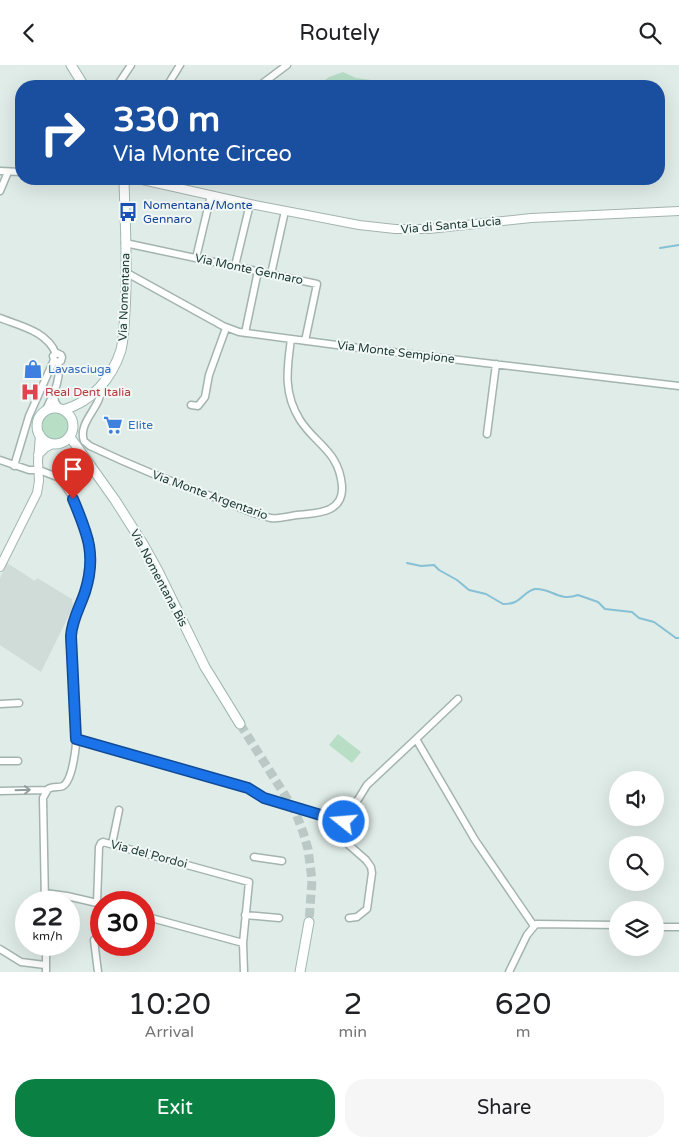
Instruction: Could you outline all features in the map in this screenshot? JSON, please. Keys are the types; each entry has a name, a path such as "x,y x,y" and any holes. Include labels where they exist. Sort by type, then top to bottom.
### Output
{"main road":[{"path":"72,65 81,80"},
{"name":"Via Nomentana","path":"73,423 74,416 84,402 101,387 115,366 122,344 127,273 124,185"},
{"name":"Via Nomentana","path":"62,409 84,402"},
{"path":"62,409 68,413 73,423 73,428 70,437 62,443 52,444 40,435 38,422 45,411 62,409"},
{"name":"Via Nomentana Bis","path":"70,437 143,543 205,667 240,724"},
{"path":"300,972 310,922"}],"street":[{"path":"121,80 130,65"},
{"path":"171,80 180,65"},
{"path":"267,80 288,65"},
{"path":"0,171 15,172"},
{"path":"0,191 8,171"},
{"name":"Via di Santa Lucia","path":"180,185 210,195 285,211 367,226 406,229 429,229 530,217 679,211"},
{"path":"196,258 210,195"},
{"path":"235,266 250,204"},
{"path":"271,274 285,211"},
{"name":"Via Monte Gennaro","path":"125,243 317,284 305,341"},
{"path":"245,333 258,271"},
{"name":"Via Monte Sempione","path":"127,273 226,328 245,333 417,356 679,387"},
{"path":"0,318 41,335 52,345 59,373 54,393 45,411"},
{"path":"191,405 198,406 204,399 209,375 226,328"},
{"name":"Via Monte Argentario","path":"101,387 100,395 82,433 84,441 90,446 176,483 269,517 317,514 327,511 337,502 341,494 342,485 332,456 300,420 290,397 287,375 291,339"},
{"path":"14,466 30,416 56,359"},
{"path":"487,434 496,364"},
{"path":"54,393 55,402 62,409"},
{"path":"0,567 36,497 39,486 38,455 40,435"},
{"path":"38,455 52,444"},
{"path":"0,460 31,471 39,470 57,476 63,481 72,496 90,545 88,582 73,623 70,641 76,739 68,781 62,786 51,787 46,790 0,791"},
{"path":"348,918 357,917 367,909 372,870 366,860 341,838 340,831 344,822 360,795 370,783 458,699"},
{"path":"0,704 19,703"},
{"path":"76,739 248,788 264,798 344,822"},
{"path":"416,739 475,841 534,926"},
{"path":"0,761 18,761"},
{"path":"45,891 43,801 46,790"},
{"path":"112,844 118,810"},
{"name":"Via del Pordoi","path":"99,891 99,846 103,842 248,882 245,915"},
{"path":"254,857 282,861"},
{"path":"244,972 243,943 245,915 279,918"},
{"path":"155,919 243,943"},
{"path":"509,972 525,939 534,926 543,923 609,925"},
{"path":"664,927 679,927"},
{"path":"0,949 20,962 46,968"},
{"path":"96,956 98,972"}],"shaded area":[{"path":"7,563 35,581 37,578 72,599 73,607 41,672 0,645 0,578"}],"green space":[{"path":"343,72 356,78 372,80 325,80"},
{"path":"55,413 64,417 68,426 64,435 55,439 46,435 42,426 46,417"},
{"path":"338,734 361,752 352,763 329,745"}],"waterway":[{"path":"660,248 679,245"},
{"path":"407,563 421,566 434,565 469,590 486,594 503,604 515,602 529,591 535,589 541,589 565,597 578,595 598,602 605,609 632,612 639,618 654,622 676,638 679,638"}],"tunnel":[{"path":"240,724 295,811 303,832 308,849 312,880 309,922"}],"place":[{"name":"Nomentana/Monte Gennaro","path":"128,212"},
{"name":"Lavasciuga","path":"33,369"},
{"name":"Real Dent Italia","path":"30,392"},
{"name":"Elite","path":"113,425"}],"route":[{"path":"73,499 89,539 91,552 88,582 73,623 70,646 76,739 248,788 256,795 264,798 344,822"}]}
